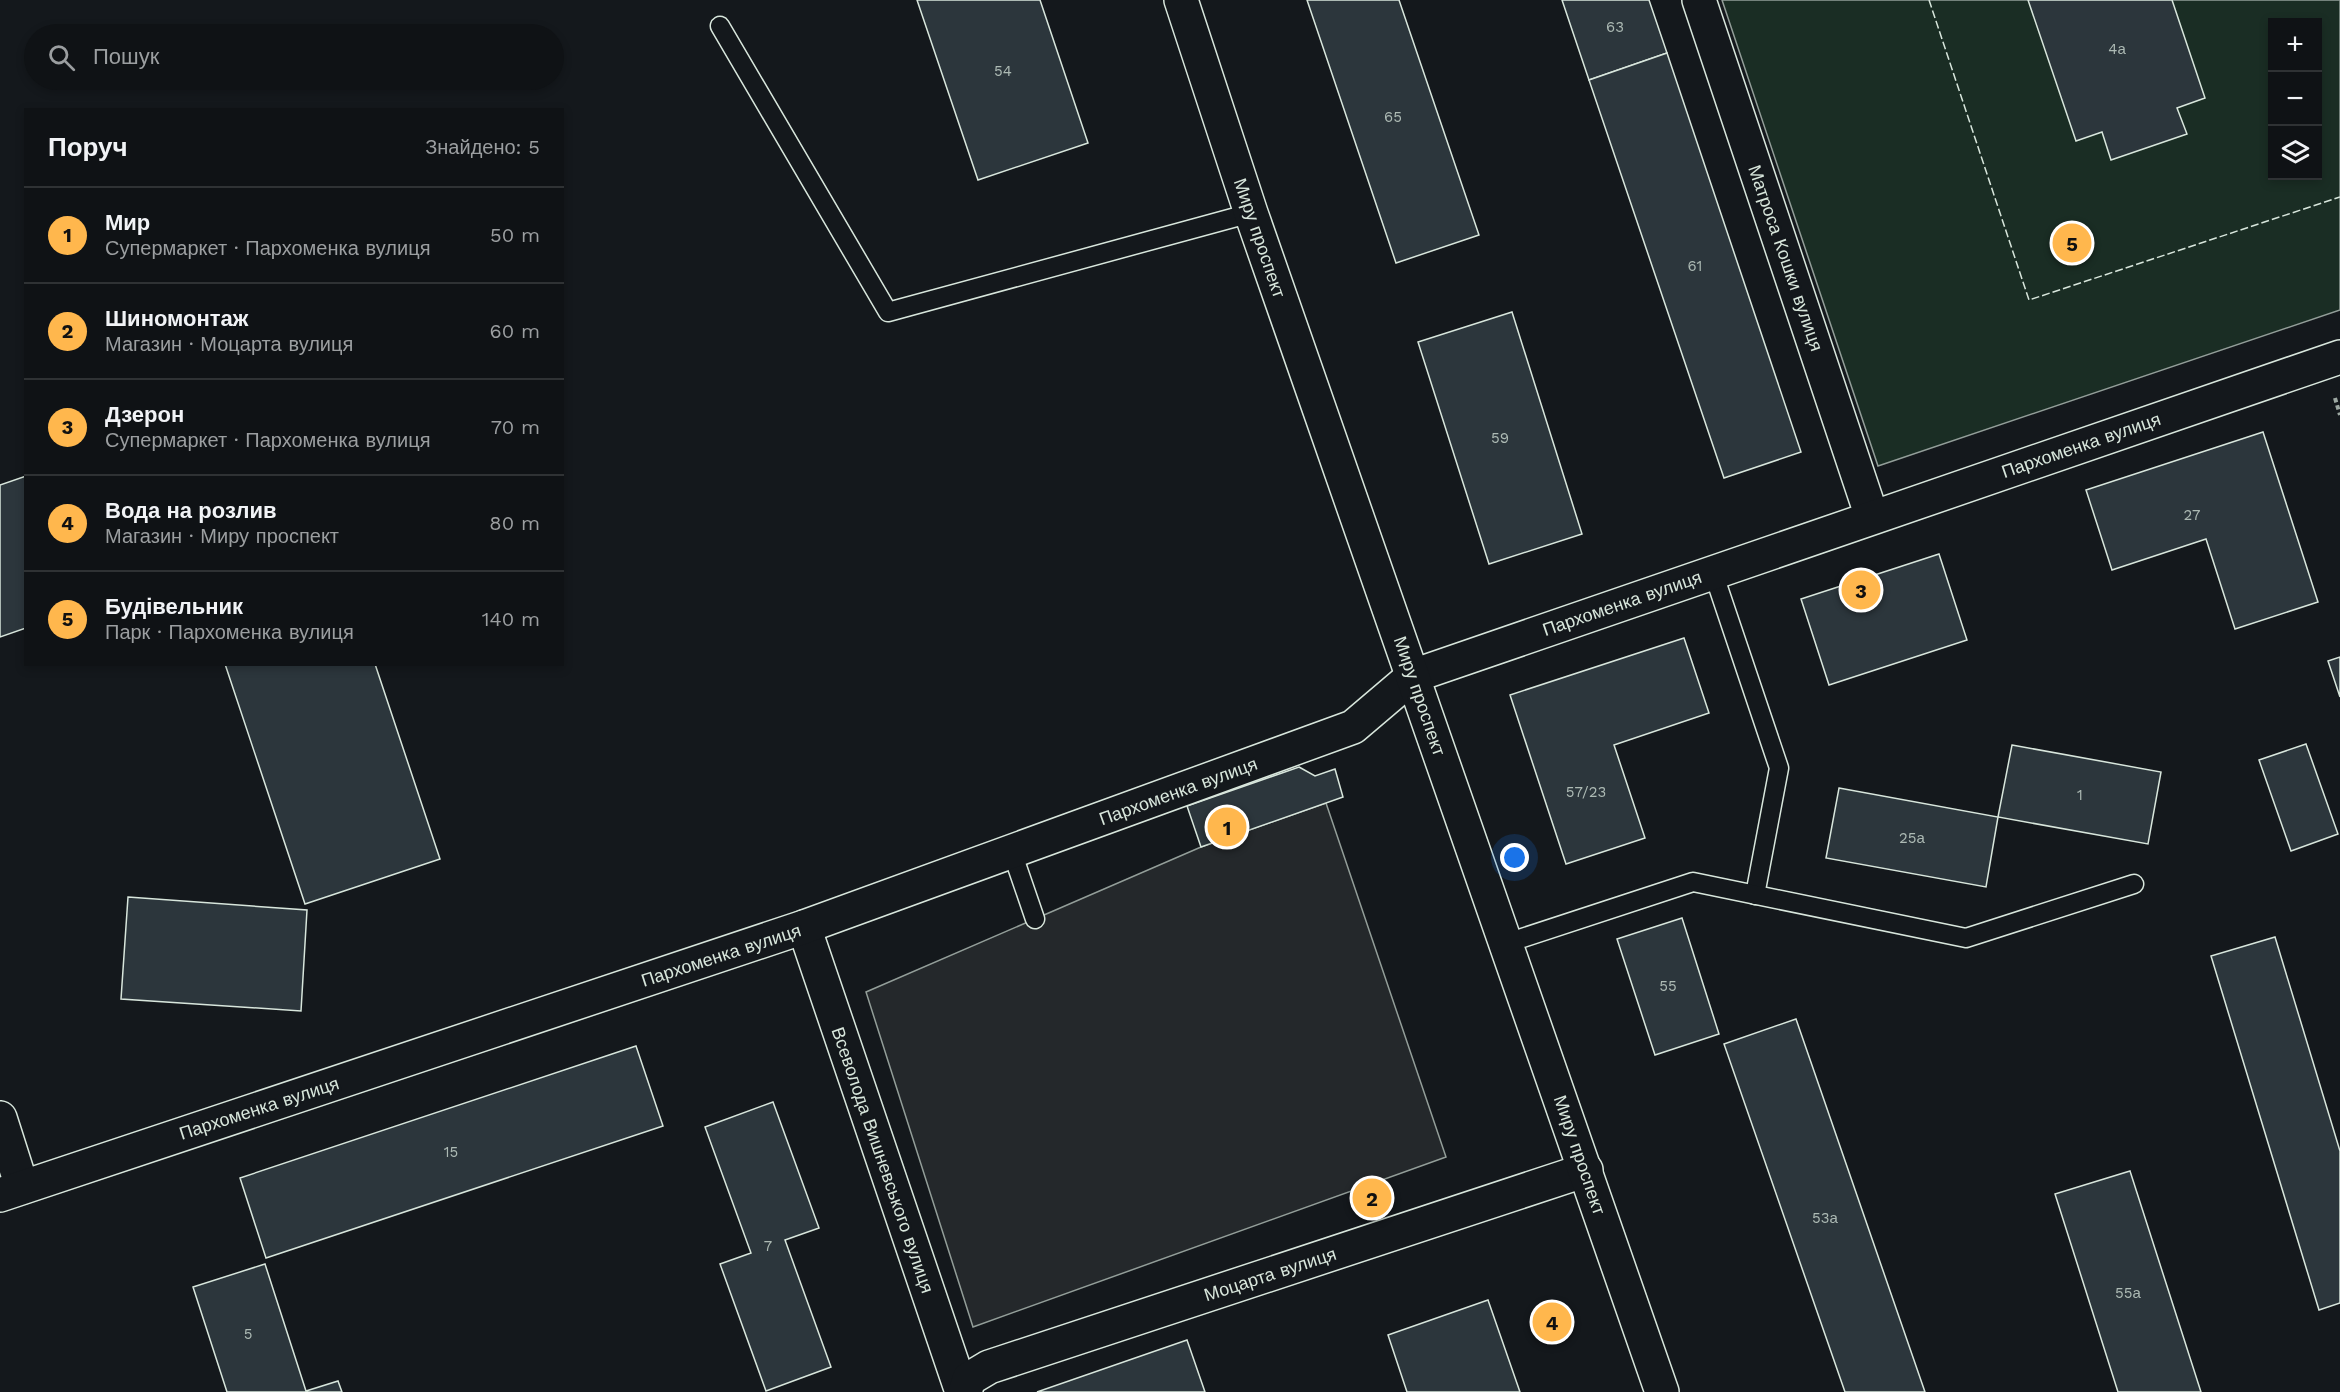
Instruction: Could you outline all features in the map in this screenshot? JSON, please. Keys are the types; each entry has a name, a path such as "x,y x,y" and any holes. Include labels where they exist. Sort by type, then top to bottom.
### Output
{"street":[{"name":"Миру проспект","path":"1181,0 1251,213 1662,1392"},
{"name":"Матроса Кошки вулиця","path":"1699,0 1872,516"},
{"name":"Пархоменка вулиця","path":"11,1191 804,927 1353,727 1413,676 1872,516 2340,357"},
{"name":"Всеволода Вишневського вулиця","path":"804,927 964,1392"},
{"path":"0,1118 11,1191"},
{"name":"Моцарта вулиця","path":"964,1392 969,1378 989,1367 1586,1170"}],"lane":[{"path":"720,26 888,312 1251,213"},
{"path":"1713,572 1779,768 1755,895"},
{"path":"1012,852 1035,919"},
{"path":"1507,943 1693,882 1966,938 2134,884"}],"green space":[{"path":"1722,0 2340,0 2340,310 1878,466"}],"shaded area":[{"path":"1326,803 1446,1157 973,1327 866,992 1201,847"}],"building":[{"path":"917,0 1040,0 1088,143 978,180"},
{"path":"1307,0 1399,0 1479,235 1396,263"},
{"path":"1562,0 1649,0 1667,53 1589,80"},
{"path":"2028,0 2172,0 2205,98 2177,108 2187,134 2111,160 2102,132 2076,141"},
{"path":"1667,53 1801,452 1724,478 1589,80"},
{"path":"1512,312 1582,534 1489,564 1418,342"},
{"path":"2263,432 2318,602 2235,629 2206,539 2112,570 2086,490"},
{"path":"24,477 24,629 0,637 0,485"},
{"path":"1939,554 1967,640 1829,685 1801,599"},
{"path":"1684,638 1709,713 1614,745 1645,838 1566,864 1510,695"},
{"path":"2340,657 2340,697 2328,661"},
{"path":"226,666 376,666 440,859 305,904"},
{"path":"2306,744 2338,834 2291,851 2259,760"},
{"path":"2012,745 2161,772 2148,844 1998,817"},
{"path":"1299,767 1315,776 1335,769 1343,797 1201,847 1187,806"},
{"path":"1839,788 1998,817 1986,887 1826,858"},
{"path":"128,897 307,910 301,1011 121,999"},
{"path":"1682,918 1719,1034 1655,1055 1617,939"},
{"path":"2275,937 2340,1151 2340,1303 2319,1310 2211,956"},
{"path":"1796,1019 1925,1392 1845,1392 1724,1044"},
{"path":"636,1046 663,1126 266,1258 240,1178"},
{"path":"773,1102 819,1228 785,1240 831,1367 766,1391 720,1264 751,1253 705,1127"},
{"path":"2130,1171 2201,1392 2118,1392 2055,1194"},
{"path":"265,1264 306,1391 338,1381 342,1392 227,1392 193,1287"},
{"path":"1488,1300 1520,1392 1407,1392 1388,1335"},
{"path":"1187,1340 1205,1392 1037,1392"}],"fence":[{"path":"1929,0 2029,300 2340,197"}],"place":[{"name":"Будівельник","path":"2072,243"},
{"name":"Дзерон","path":"1861,590"},
{"name":"Мир","path":"1227,827"},
{"name":"Шиномонтаж","path":"1372,1198"},
{"name":"Вода на розлив","path":"1552,1322"}]}
